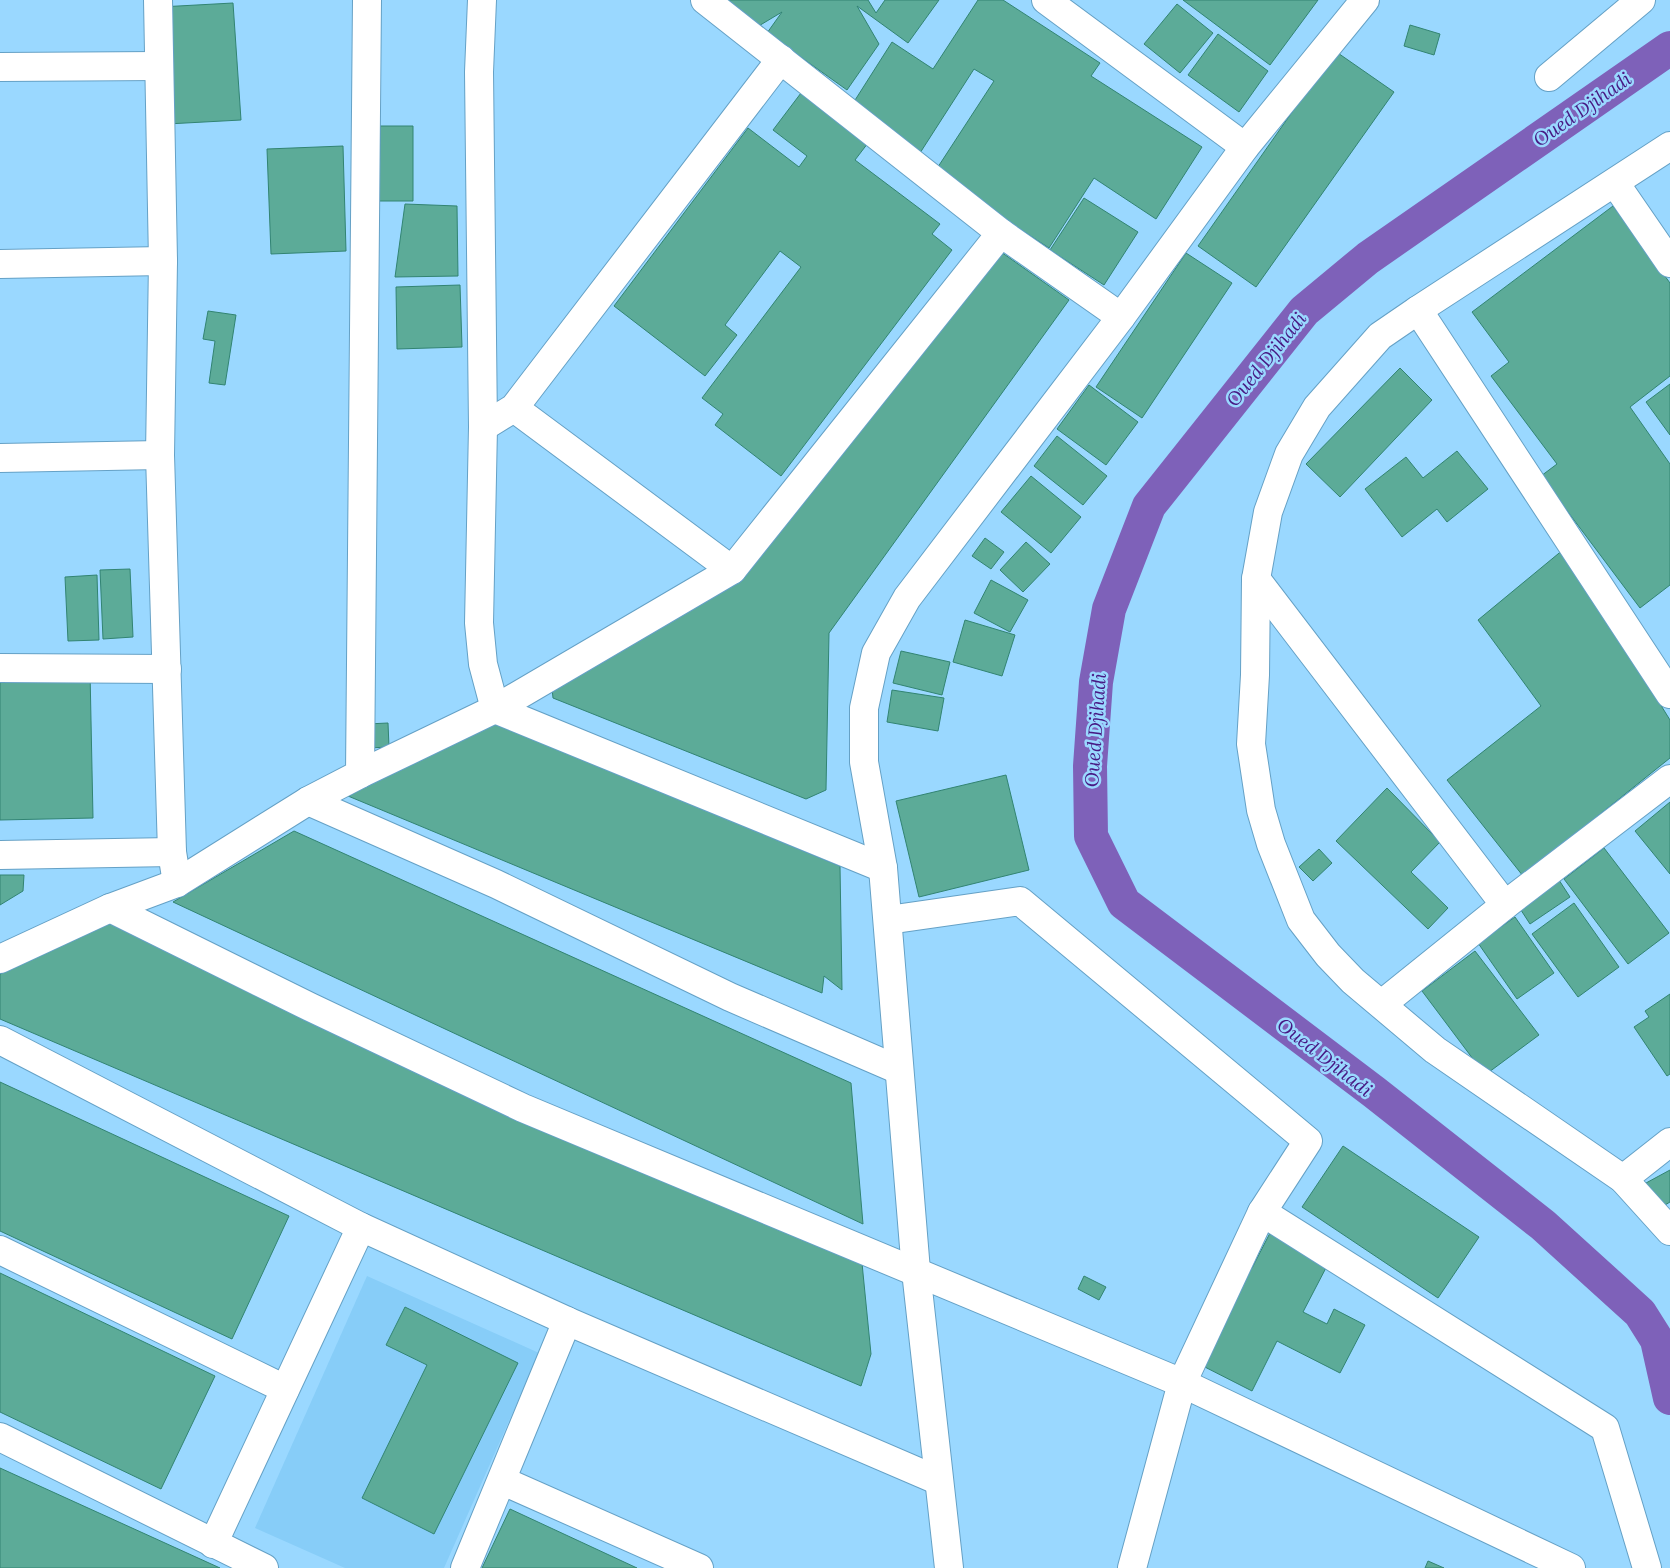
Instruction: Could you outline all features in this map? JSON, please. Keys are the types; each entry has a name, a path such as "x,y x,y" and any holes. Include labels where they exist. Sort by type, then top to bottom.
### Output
{"street":[{"path":"158,0 163,261 160,455 172,852 177,883"},
{"path":"360,774 367,0"},
{"path":"482,0 479,72 483,427 479,623 482,664 495,710"},
{"path":"705,0 1001,233 1121,317"},
{"path":"1046,0 1246,147"},
{"path":"1550,77 1641,0"},
{"path":"949,1568 937,1480 916,1271 883,868 864,762 864,708 876,652 907,598 1121,317 1246,147 1359,2"},
{"path":"483,427 514,408 781,59"},
{"path":"0,67 159,66"},
{"path":"1670,146 1380,336 1317,407 1289,454 1268,512 1256,579 1255,675 1251,744 1261,810 1270,844 1301,920 1340,968 1435,1050 1622,1179 1670,1230"},
{"path":"1615,183 1670,263"},
{"path":"0,959 110,908 177,883 308,801 360,774 495,710 732,570 1001,233"},
{"path":"0,264 163,261"},
{"path":"1418,310 1670,694"},
{"path":"514,408 732,570"},
{"path":"0,458 160,455"},
{"path":"1256,579 1505,905"},
{"path":"0,668 167,669"},
{"path":"495,710 883,868"},
{"path":"1382,1004 1505,905 1670,779"},
{"path":"308,801 496,884 730,997 899,1070"},
{"path":"0,855 172,852"},
{"path":"888,920 1020,901 1308,1141 1262,1212 1182,1383 1132,1568"},
{"path":"110,908 310,1007 523,1108 1182,1383 1571,1568"},
{"path":"0,1040 361,1227 567,1321 937,1480"},
{"path":"1622,1179 1670,1142"},
{"path":"1262,1212 1605,1428 1648,1568"},
{"path":"213,1544 361,1227"},
{"path":"0,1250 285,1388"},
{"path":"465,1568 503,1481 567,1321"},
{"path":"0,1437 264,1568"},
{"path":"503,1481 699,1568"}],"shaded area":[{"path":"367,1276 539,1353 444,1568 345,1568 255,1528"}],"building":[{"path":"717,0 868,0 876,13 885,0 939,0 908,43 857,6 879,44 847,90 767,33 782,12 752,30"},
{"path":"978,0 1003,0 1100,63 1091,76 1202,147 1156,219 1094,178 1049,248 934,173 994,81 974,69 920,153 850,108 892,42 933,69"},
{"path":"1183,0 1318,0 1270,65"},
{"path":"233,3 241,120 167,124 160,7"},
{"path":"1177,4 1213,33 1180,73 1144,44"},
{"path":"1410,25 1440,34 1434,55 1404,46"},
{"path":"1218,34 1268,71 1239,112 1188,75"},
{"path":"1335,51 1394,92 1256,287 1198,246"},
{"path":"801,93 868,143 855,160 940,224 932,234 952,250 781,476 715,425 723,414 702,398 801,267 780,251 725,325 737,335 705,376 614,306 748,128 799,167 807,156 773,130"},
{"path":"380,126 413,126 413,201 379,201"},
{"path":"343,146 346,251 271,254 267,149"},
{"path":"1084,198 1138,232 1104,285 1050,250"},
{"path":"405,204 457,206 458,276 395,277"},
{"path":"1613,206 1670,283 1670,376 1630,407 1670,464 1670,585 1640,608 1541,476 1557,464 1491,376 1509,362 1472,312"},
{"path":"994,247 1069,300 829,633 826,790 806,799 553,698 550,669 769,540"},
{"path":"1186,253 1232,283 1142,418 1096,387"},
{"path":"460,285 462,347 397,349 396,287"},
{"path":"208,311 236,315 225,385 209,383 215,341 203,339"},
{"path":"1400,368 1432,400 1340,497 1306,464"},
{"path":"1670,384 1670,435 1646,402"},
{"path":"1089,385 1138,422 1106,465 1057,429"},
{"path":"1057,436 1107,476 1083,505 1034,466"},
{"path":"1457,451 1488,489 1447,522 1437,509 1402,537 1365,489 1406,457 1423,478"},
{"path":"1031,476 1081,517 1051,553 1001,512"},
{"path":"985,538 1004,552 991,569 972,556"},
{"path":"1026,542 1050,564 1023,592 1000,570"},
{"path":"1564,549 1670,720 1670,758 1523,876 1447,780 1541,706 1478,620"},
{"path":"130,569 133,637 103,639 100,570"},
{"path":"97,575 99,640 68,641 65,577"},
{"path":"991,580 1028,600 1010,632 974,613"},
{"path":"965,620 1015,635 1002,676 953,662"},
{"path":"901,651 950,662 942,695 893,683"},
{"path":"90,671 93,818 0,820 0,673"},
{"path":"892,690 944,698 938,731 887,722"},
{"path":"491,721 840,866 842,990 824,976 822,993 348,796"},
{"path":"388,723 389,747 368,748 367,724"},
{"path":"1006,775 1029,870 919,897 896,801"},
{"path":"1387,788 1440,842 1411,872 1448,908 1428,929 1336,841"},
{"path":"1670,802 1670,874 1635,831"},
{"path":"294,831 851,1083 863,1224 173,902"},
{"path":"1604,848 1669,933 1628,964 1564,879"},
{"path":"1319,849 1332,863 1313,881 1299,867"},
{"path":"0,875 24,875 23,891 0,905"},
{"path":"1557,877 1570,897 1530,924 1517,904"},
{"path":"1574,903 1619,967 1578,997 1532,934"},
{"path":"1515,917 1554,973 1517,999 1478,943"},
{"path":"101,918 862,1263 871,1354 861,1386 0,1019 0,974"},
{"path":"1475,951 1539,1035 1485,1075 1422,991"},
{"path":"1670,994 1670,1074 1667,1076 1634,1027 1649,1017 1645,1011"},
{"path":"0,1082 289,1216 232,1339 0,1231"},
{"path":"1343,1146 1479,1237 1438,1298 1302,1207"},
{"path":"1670,1170 1670,1202 1660,1208 1646,1183"},
{"path":"1270,1233 1328,1264 1303,1312 1327,1324 1334,1309 1365,1325 1340,1373 1277,1341 1252,1391 1195,1362 1245,1264 1252,1268"},
{"path":"0,1273 215,1376 161,1489 0,1412"},
{"path":"1084,1276 1106,1287 1099,1300 1078,1289"},
{"path":"405,1307 518,1363 434,1534 362,1498 427,1365 386,1345"},
{"path":"0,1468 220,1568 0,1568"},
{"path":"510,1509 637,1568 482,1568"},
{"path":"1428,1561 1444,1568 1425,1568"}],"waterway":[{"name":"Oued Djihadi","path":"1670,48 1368,258 1304,311 1149,506 1109,609 1096,682 1090,766 1091,836 1124,903 1374,1092 1543,1225 1640,1313 1657,1340 1670,1398"}]}
